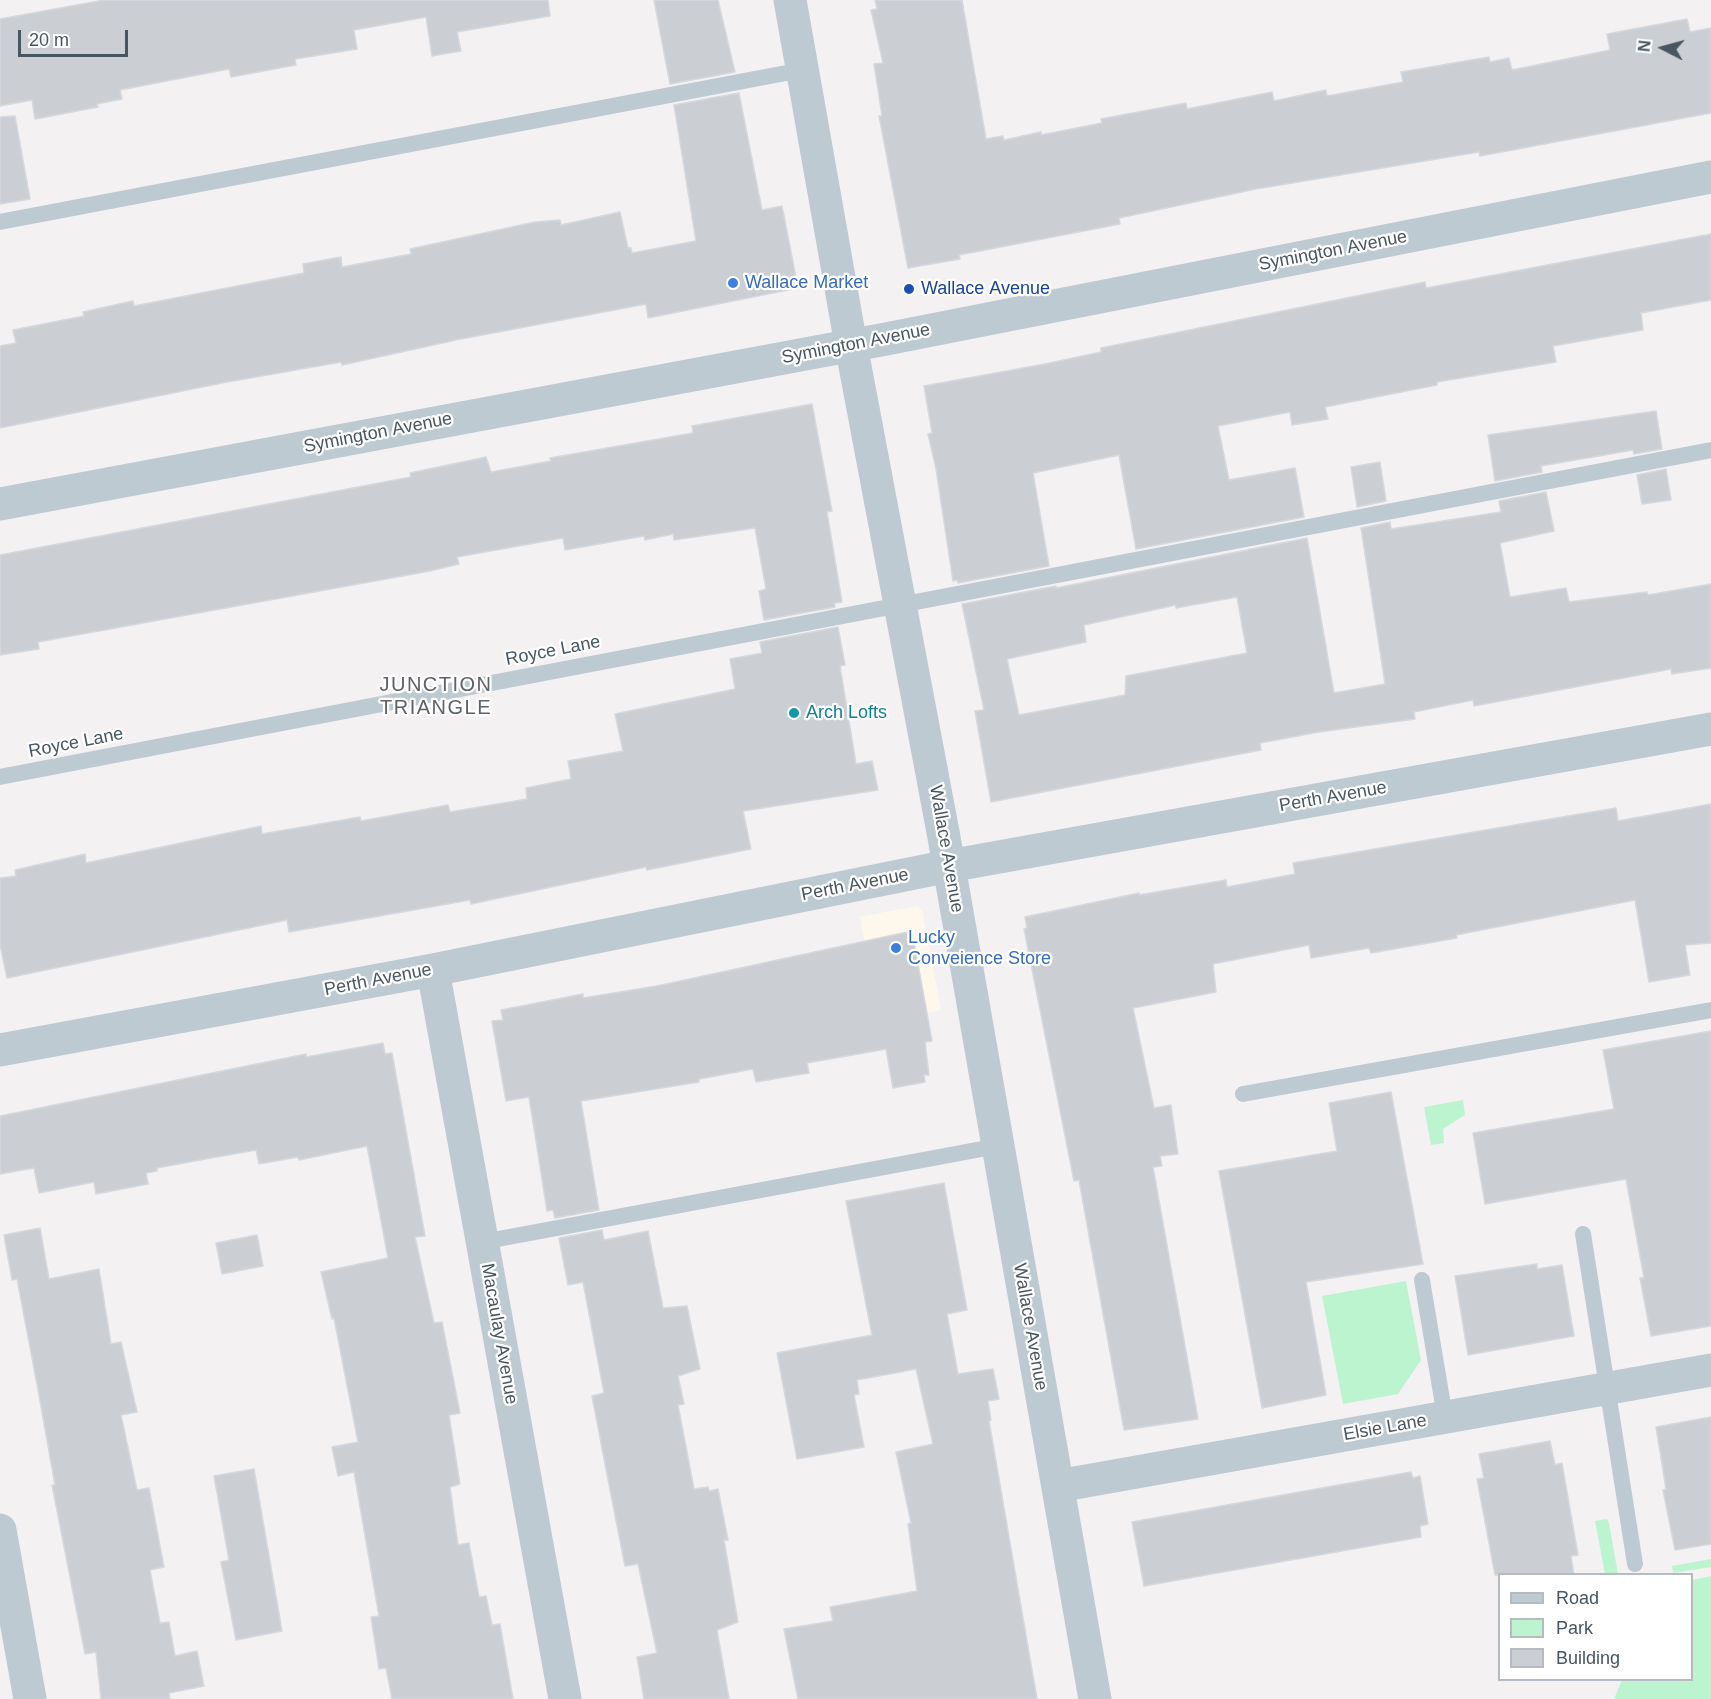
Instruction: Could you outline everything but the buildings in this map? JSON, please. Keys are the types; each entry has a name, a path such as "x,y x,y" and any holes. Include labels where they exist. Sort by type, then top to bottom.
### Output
{"street":[{"name":"Wallace Avenue","path":"790,0 851,345 949,866 1095,1699"},
{"name":"Symington Avenue","path":"0,504 851,345 1711,177"},
{"name":"Perth Avenue","path":"0,1050 433,970 949,866 1711,729"},
{"name":"Macaulay Avenue","path":"433,970 565,1699"},
{"name":"Elsie Lane","path":"1058,1486 1711,1370"},
{"path":"0,1530 30,1699"}],"lane":[{"path":"0,222 802,70"},
{"name":"Royce Lane","path":"0,777 1711,450"},
{"path":"1244,1094 1711,1010"},
{"path":"482,1242 998,1146"},
{"path":"1583,1234 1635,1564"},
{"path":"1422,1280 1445,1417"}],"shaded area":[{"path":"917,906 922,910 941,1010 879,1021 860,917"}],"green space":[{"path":"1463,1100 1465,1115 1443,1129 1444,1143 1431,1145 1424,1107"},
{"path":"1406,1281 1421,1360 1398,1394 1343,1404 1322,1296"},
{"path":"1607,1519 1609,1523 1618,1573 1605,1573 1595,1521"},
{"path":"1711,1559 1711,1567 1673,1573 1672,1566"},
{"path":"1711,1576 1711,1699 1614,1699 1622,1681 1693,1681 1693,1580"}],"place":[{"name":"Wallace Market","path":"733,283"},
{"name":"Wallace Avenue","path":"909,289"},
{"name":"Arch Lofts","path":"794,713"},
{"name":"Lucky Conveience Store","path":"896,948"}],"district":[{"name":"JUNCTION TRIANGLE","path":"436,696"}]}
